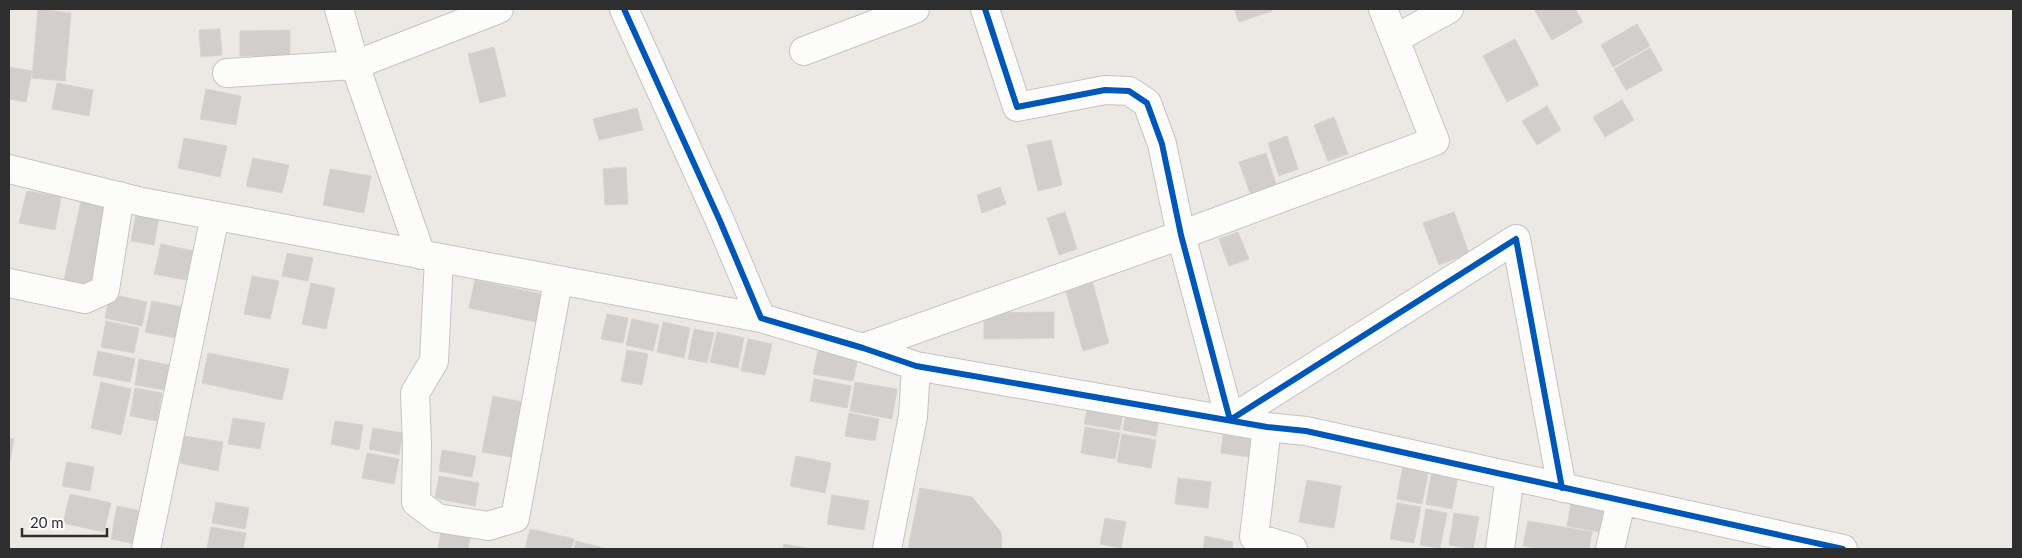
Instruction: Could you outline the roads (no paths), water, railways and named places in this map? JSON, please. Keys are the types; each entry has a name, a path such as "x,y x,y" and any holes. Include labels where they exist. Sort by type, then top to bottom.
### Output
{"street":[{"path":"339,9 355,65 430,257 434,361 415,393 417,444 416,502 437,518 488,526 515,518 558,282"},
{"path":"227,73 355,65 499,9"},
{"path":"624,9 720,221 761,318"},
{"path":"804,51 915,9"},
{"path":"985,9 1017,107 1105,90 1129,91 1147,103 1162,144 1181,236 1230,420"},
{"path":"863,348 1181,236 1436,141 1382,9"},
{"path":"1395,39 1449,9"},
{"path":"9,169 120,196 215,216 558,282 761,318 863,348 916,366 1230,420 1306,431 1621,502 1843,549"},
{"path":"9,283 85,299 105,290 120,196"},
{"path":"146,549 215,216"},
{"path":"1230,420 1516,239 1562,488"},
{"path":"887,549 914,416 916,366"},
{"path":"1267,426 1254,537 1293,549"},
{"path":"1500,549 1510,476"},
{"path":"1610,549 1621,502"}]}
